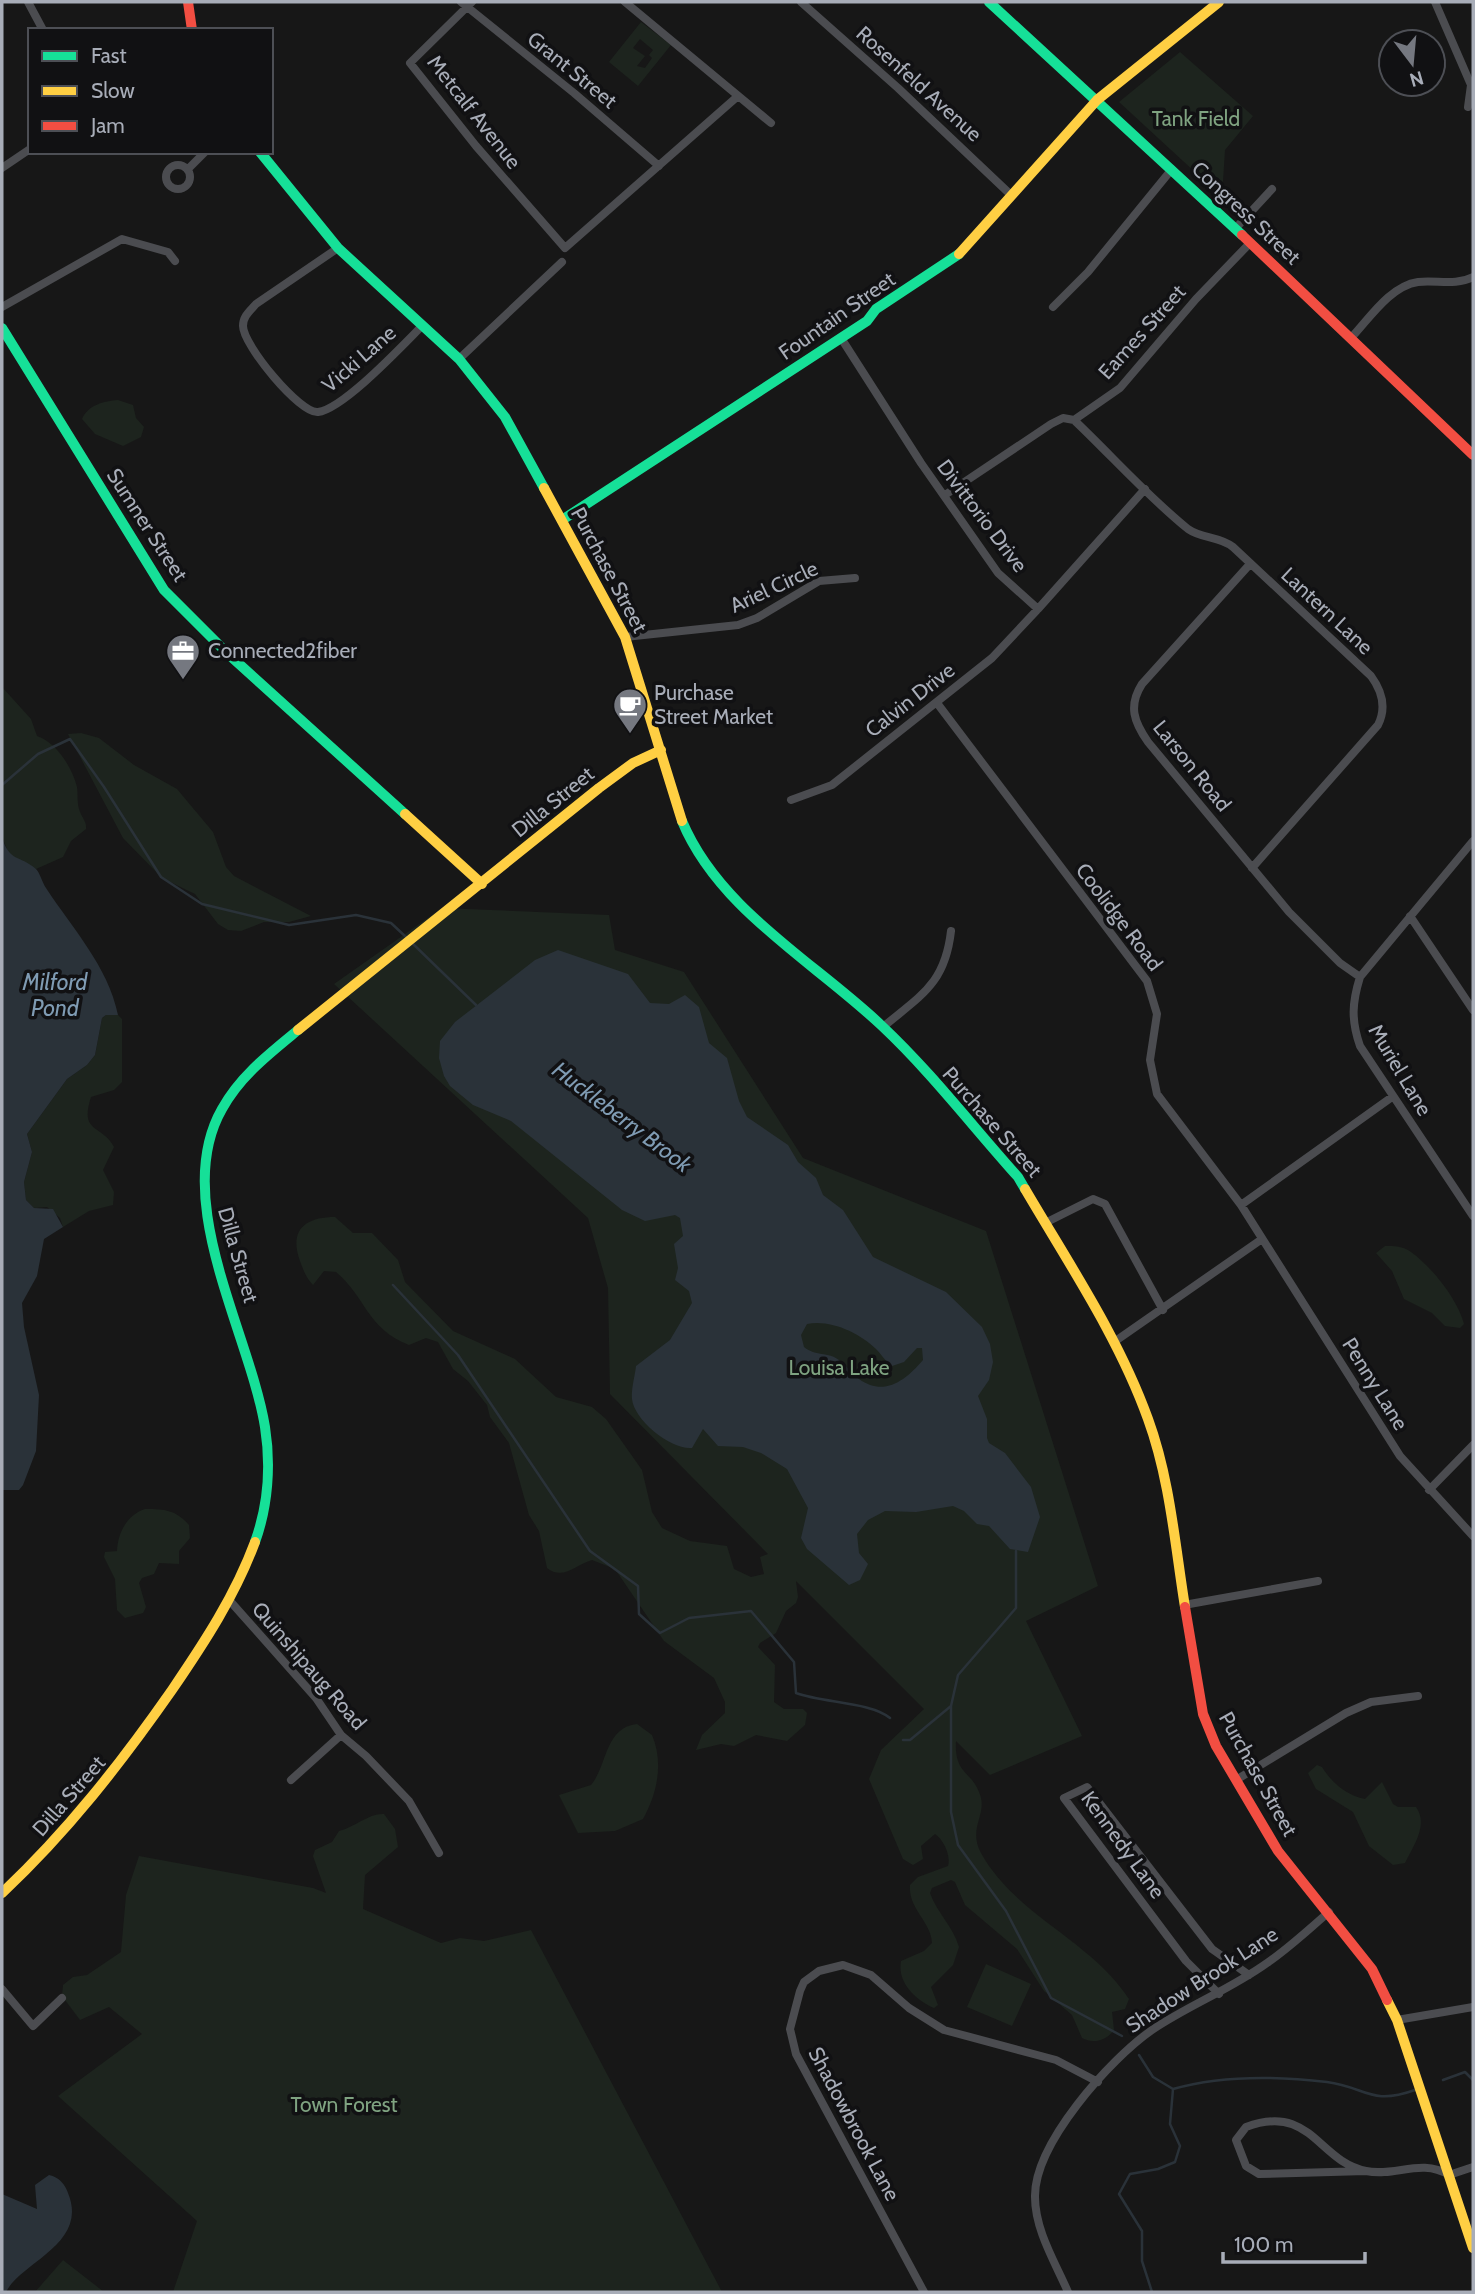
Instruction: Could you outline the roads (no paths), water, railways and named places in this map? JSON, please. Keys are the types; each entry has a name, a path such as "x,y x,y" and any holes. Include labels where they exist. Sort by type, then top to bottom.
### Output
{"main road":[{"path":"188,2 192,28"},
{"name":"Congress Street","path":"989,2 1172,169 1473,455"},
{"name":"Fountain Street","path":"562,520 867,321 876,309 958,255 1097,100 1219,2"},
{"name":"Purchase Street","path":"262,154 338,248 421,327 459,359 505,417 625,637 683,824 706,866 747,910 883,1027 993,1146 1018,1177 1047,1222 1114,1342 1149,1418 1160,1455 1203,1713 1216,1746 1278,1851 1372,1969 1397,2020 1473,2248"},
{"name":"Sumner Street","path":"2,328 164,590 223,650 482,884"},
{"name":"Dilla Street","path":"2,1893 46,1852 98,1795 230,1601 262,1520 268,1449 254,1378 208,1232 202,1201 205,1158 218,1117 246,1074 616,775 633,763 661,750"}],"street":[{"path":"28,2 42,28"},
{"path":"625,2 771,123"},
{"name":"Rosenfeld Avenue","path":"801,2 1012,195"},
{"path":"1436,2 1471,85 1468,107"},
{"name":"Grant Street","path":"467,4 659,166"},
{"name":"Metcalf Avenue","path":"467,4 410,63 475,146 565,248 659,166"},
{"path":"659,166 738,96"},
{"path":"2,168 28,150"},
{"path":"188,169 203,154"},
{"path":"1053,307 1088,272 1172,169"},
{"path":"1235,229 1272,188"},
{"path":"2,307 122,239 168,252 175,261"},
{"name":"Eames Street","path":"945,495 1051,424 1063,418 1074,420 1120,388 1196,299 1250,243"},
{"name":"Vicki Lane","path":"338,248 256,304 245,317 243,330 251,347 280,384 308,411 316,412 333,406 421,327"},
{"path":"459,359 562,262"},
{"path":"1351,338 1400,289 1418,282 1452,283 1473,277"},
{"name":"Divittorio Drive","path":"841,338 998,573 1038,609"},
{"name":"Lantern Lane","path":"1074,420 1190,530 1220,538 1250,564 1371,676 1380,691 1383,706 1381,719 1374,730 1252,868"},
{"path":"1038,609 1145,489"},
{"name":"Larson Road","path":"1250,564 1142,684 1135,698 1133,714 1148,742 1252,868 1324,947 1360,977"},
{"name":"Ariel Circle","path":"625,637 738,625 757,618 819,581 855,578"},
{"name":"Calvin Drive","path":"791,800 832,785 992,658 1038,609"},
{"name":"Coolidge Road","path":"937,703 1147,981 1157,1014 1150,1060 1154,1088 1241,1205 1262,1239"},
{"name":"Muriel Lane","path":"1473,842 1360,977 1352,1002 1352,1024 1360,1046 1473,1216"},
{"path":"1410,916 1473,1010"},
{"path":"883,1027 928,989 942,972 948,958 951,931"},
{"path":"1241,1205 1392,1097"},
{"path":"1047,1222 1093,1199 1100,1200 1105,1204 1163,1310"},
{"path":"1114,1342 1262,1239"},
{"name":"Penny Lane","path":"1262,1239 1400,1457 1473,1536"},
{"path":"1429,1490 1473,1445"},
{"path":"1184,1605 1318,1581"},
{"name":"Quinshipaug Road","path":"230,1601 316,1699 341,1735 366,1756 409,1801 439,1853"},
{"path":"1236,1780 1371,1702 1418,1696"},
{"path":"291,1780 341,1735"},
{"name":"Kennedy Lane","path":"1219,1994 1186,1961 1064,1798 1087,1787 1212,1948 1249,1975"},
{"name":"Shadow Brook Lane","path":"1098,2082 1138,2040 1269,1962 1329,1912"},
{"name":"Shadowbrook Lane","path":"924,2292 796,2054 790,2029 793,2010 804,1982 826,1968 854,1967 871,1975 909,2008 944,2030 1056,2060 1098,2082"},
{"path":"2,1989 33,2026 62,1998"},
{"path":"1397,2020 1473,2007"},
{"path":"1068,2292 1039,2224 1035,2182 1044,2159 1066,2123 1098,2082"},
{"path":"1366,2171 1353,2166 1308,2132 1289,2123 1256,2124 1238,2133 1236,2140 1245,2166 1259,2174 1407,2170 1428,2165 1449,2175 1473,2167"}],"water":[{"name":"Milford Pond","path":"2,837 8,851 37,871 88,948 106,980 118,1015 106,1015 102,1018 95,1055 87,1065 67,1079 27,1134 32,1152 24,1182 26,1200 34,1208 53,1209 63,1227 44,1239 37,1276 22,1303 24,1327 39,1395 36,1451 19,1490 2,1490"},
{"name":"Louisa Lake","path":"558,950 628,974 650,1003 669,1004 685,995 699,1007 709,1043 727,1058 739,1101 747,1117 788,1145 798,1162 816,1178 823,1195 843,1210 873,1257 946,1292 982,1327 990,1344 993,1362 989,1380 978,1396 987,1419 987,1438 989,1443 1005,1453 1031,1487 1040,1517 1028,1552 1010,1549 989,1526 977,1524 964,1511 953,1506 916,1512 885,1511 868,1520 857,1534 859,1553 868,1564 860,1580 849,1585 807,1549 801,1538 808,1508 787,1469 761,1453 743,1447 718,1446 703,1429 692,1448 674,1444 655,1432 639,1416 632,1399 636,1366 670,1340 692,1303 689,1291 675,1280 678,1268 674,1244 683,1236 680,1218 675,1215 645,1221 622,1210 511,1121 473,1105 450,1086 439,1058 440,1041 455,1022 535,960","holes":["807,1324 835,1325 853,1333 869,1343 892,1366 904,1362 917,1348 922,1348 923,1360 894,1384 877,1387 868,1384 835,1358 804,1347 801,1335"]},
{"path":"49,2175 59,2179 67,2190 72,2211 69,2226 62,2239 14,2281 6,2292 2,2292 2,2194 37,2209 35,2185"}],"waterway":[{"name":"Huckleberry Brook","path":"2,785 38,754 70,739 161,877 202,904 289,925 356,915 391,923 406,937"},
{"name":"Huckleberry Brook","path":"411,942 476,1005"},
{"path":"393,1285 458,1355 590,1551 638,1586 639,1614 660,1633 689,1618 751,1611 794,1662 796,1693 871,1709 890,1718"},
{"name":"Huckleberry Brook","path":"1016,1551 1016,1608 958,1675 951,1706 951,1812 958,1845 1006,1911 1051,1998 1122,2036"},
{"path":"903,1740 910,1740 951,1706"},
{"name":"Huckleberry Brook","path":"1139,2055 1153,2077 1173,2089 1170,2124 1180,2146 1175,2162 1158,2169 1130,2174 1119,2194 1142,2231 1142,2261 1152,2292"},
{"path":"1443,2080 1465,2072 1473,2080"},
{"path":"1173,2089 1211,2081 1269,2078 1340,2084 1378,2096 1415,2090"}],"place":[{"name":"Connected2fiber","path":"183,681"},
{"name":"Purchase Street Market","path":"630,735"}],"park label":[{"name":"Tank Field","path":"1196,119"},
{"name":"Town Forest","path":"344,2105"}]}
